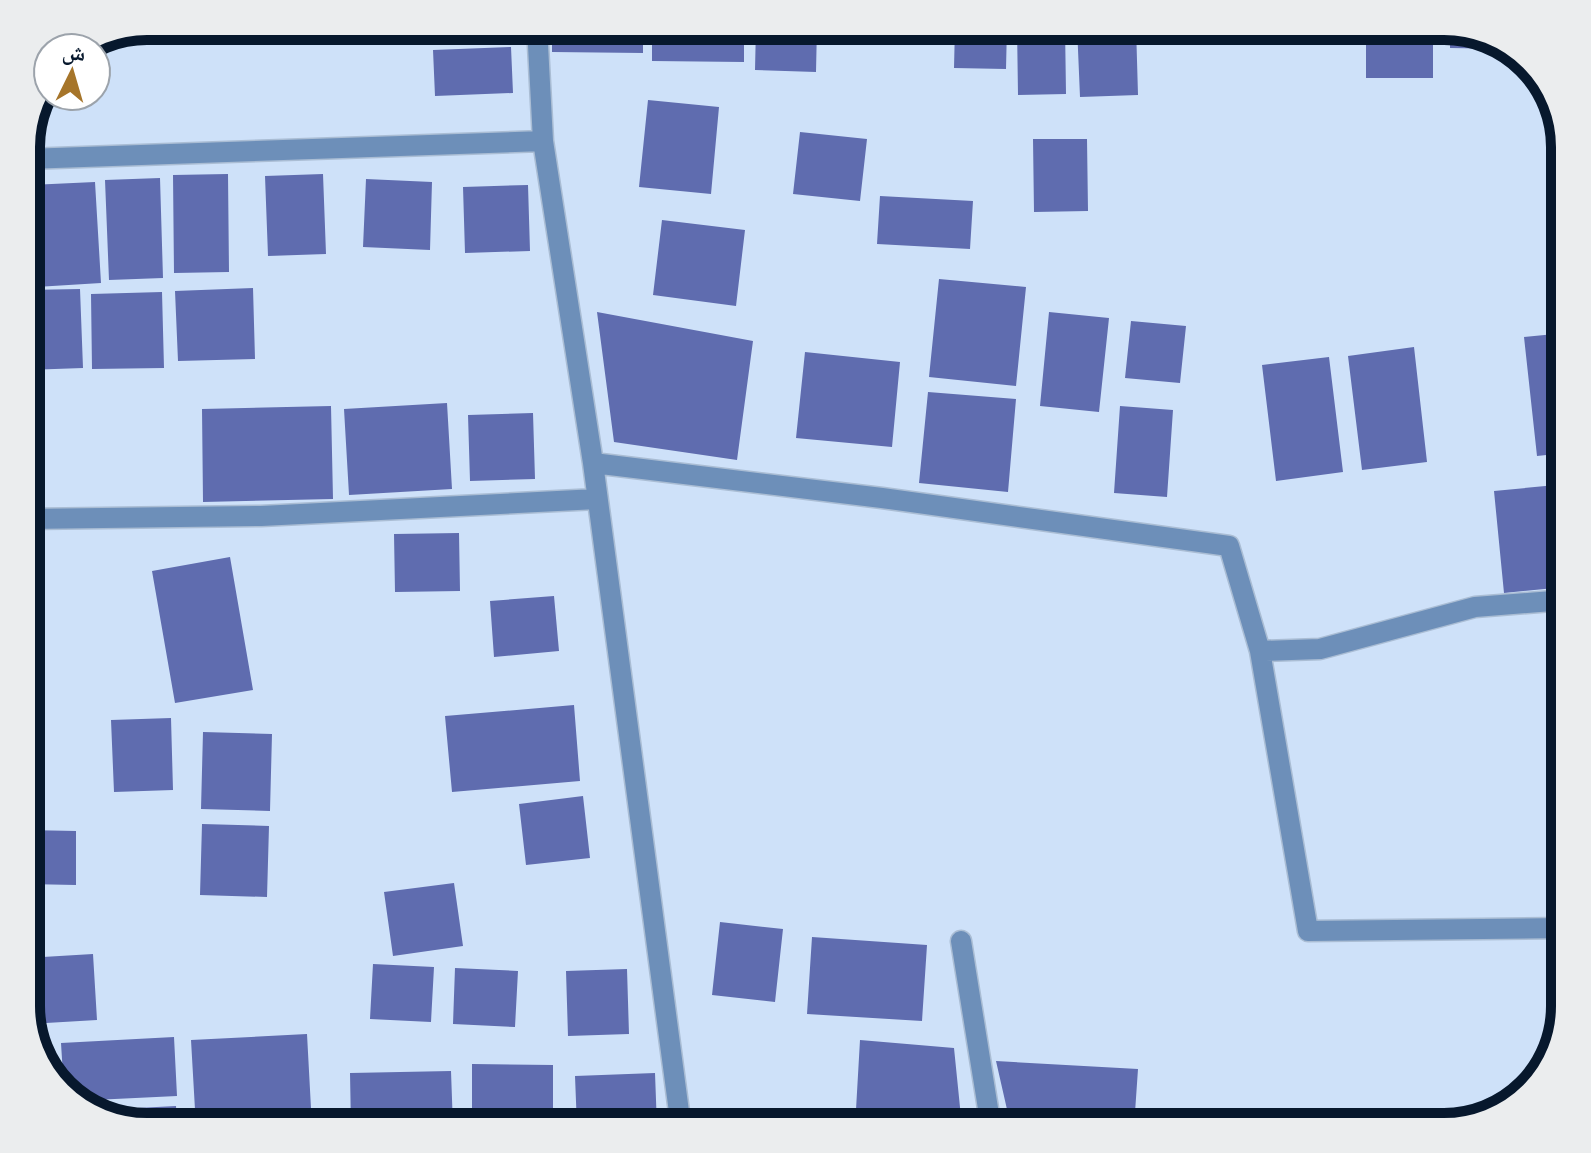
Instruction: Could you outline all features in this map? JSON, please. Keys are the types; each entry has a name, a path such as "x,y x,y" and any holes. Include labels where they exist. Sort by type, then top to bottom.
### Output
{"street":[{"path":"538,40 543,141 593,463 679,1113"},
{"path":"40,159 543,141"},
{"path":"593,463 882,498 1229,546 1260,651 1308,931 1551,928"},
{"path":"40,519 261,516 597,499"},
{"path":"1260,651 1320,649 1475,607 1551,601"},
{"path":"961,941 989,1113"}],"building":[{"path":"381,40 504,40 504,41"},
{"path":"552,40 643,40 643,53 552,52"},
{"path":"652,40 744,40 744,62 652,61"},
{"path":"756,40 817,40 816,72 755,70"},
{"path":"955,40 1007,40 1006,69 954,68"},
{"path":"1017,40 1065,40 1066,94 1018,95"},
{"path":"1078,40 1136,40 1138,95 1080,97"},
{"path":"1366,40 1433,40 1433,78 1366,78"},
{"path":"1450,40 1484,49 1450,48"},
{"path":"511,47 513,93 435,96 433,50"},
{"path":"648,100 719,107 711,194 639,187"},
{"path":"800,132 867,139 860,201 793,194"},
{"path":"1033,139 1087,139 1088,211 1034,212"},
{"path":"228,174 229,272 174,273 173,175"},
{"path":"323,174 326,254 268,256 265,176"},
{"path":"160,178 163,278 109,280 105,180"},
{"path":"366,179 432,182 430,250 363,247"},
{"path":"95,182 101,283 40,287 40,185"},
{"path":"528,185 530,251 465,253 463,187"},
{"path":"880,196 973,201 970,249 877,244"},
{"path":"662,220 745,230 736,306 653,295"},
{"path":"939,279 1026,287 1016,386 929,377"},
{"path":"253,288 255,359 178,361 175,291"},
{"path":"80,289 83,368 40,370 40,290"},
{"path":"162,292 164,368 92,369 91,294"},
{"path":"597,312 753,341 737,460 614,442"},
{"path":"1049,312 1109,318 1099,412 1040,406"},
{"path":"1131,321 1186,326 1180,383 1125,378"},
{"path":"1551,334 1551,454 1537,456 1524,337"},
{"path":"1414,347 1427,462 1362,470 1348,356"},
{"path":"805,352 900,362 892,447 796,438"},
{"path":"1329,357 1343,472 1276,481 1262,365"},
{"path":"928,392 1016,399 1008,492 919,483"},
{"path":"447,403 452,489 349,495 344,409"},
{"path":"331,406 333,499 203,502 202,409"},
{"path":"1120,406 1173,410 1167,497 1114,493"},
{"path":"533,413 535,479 470,481 468,415"},
{"path":"1551,485 1551,588 1504,593 1494,491"},
{"path":"459,533 460,591 395,592 394,534"},
{"path":"230,557 253,690 175,703 152,571"},
{"path":"554,596 559,651 494,657 490,601"},
{"path":"574,705 580,781 452,792 445,716"},
{"path":"171,718 173,790 114,792 111,720"},
{"path":"203,732 272,734 270,811 201,809"},
{"path":"583,796 590,858 526,865 519,804"},
{"path":"202,824 269,826 267,897 200,895"},
{"path":"40,830 76,831 76,885 40,884"},
{"path":"454,883 463,946 393,956 384,892"},
{"path":"720,922 783,929 775,1002 712,995"},
{"path":"812,937 927,945 922,1021 807,1014"},
{"path":"93,954 97,1020 41,1023 40,957"},
{"path":"373,964 434,967 431,1022 370,1019"},
{"path":"455,968 518,971 515,1027 453,1024"},
{"path":"627,969 629,1034 568,1036 566,971"},
{"path":"307,1034 311,1113 195,1113 191,1040"},
{"path":"174,1037 177,1096 94,1099 63,1070 61,1043"},
{"path":"860,1040 954,1048 961,1113 856,1113"},
{"path":"996,1061 1138,1069 1135,1113 1008,1113"},
{"path":"472,1064 553,1065 553,1113 472,1113"},
{"path":"451,1071 452,1113 351,1113 350,1073"},
{"path":"655,1073 656,1113 576,1113 575,1076"},
{"path":"176,1106 176,1113 147,1113 119,1109"}]}
